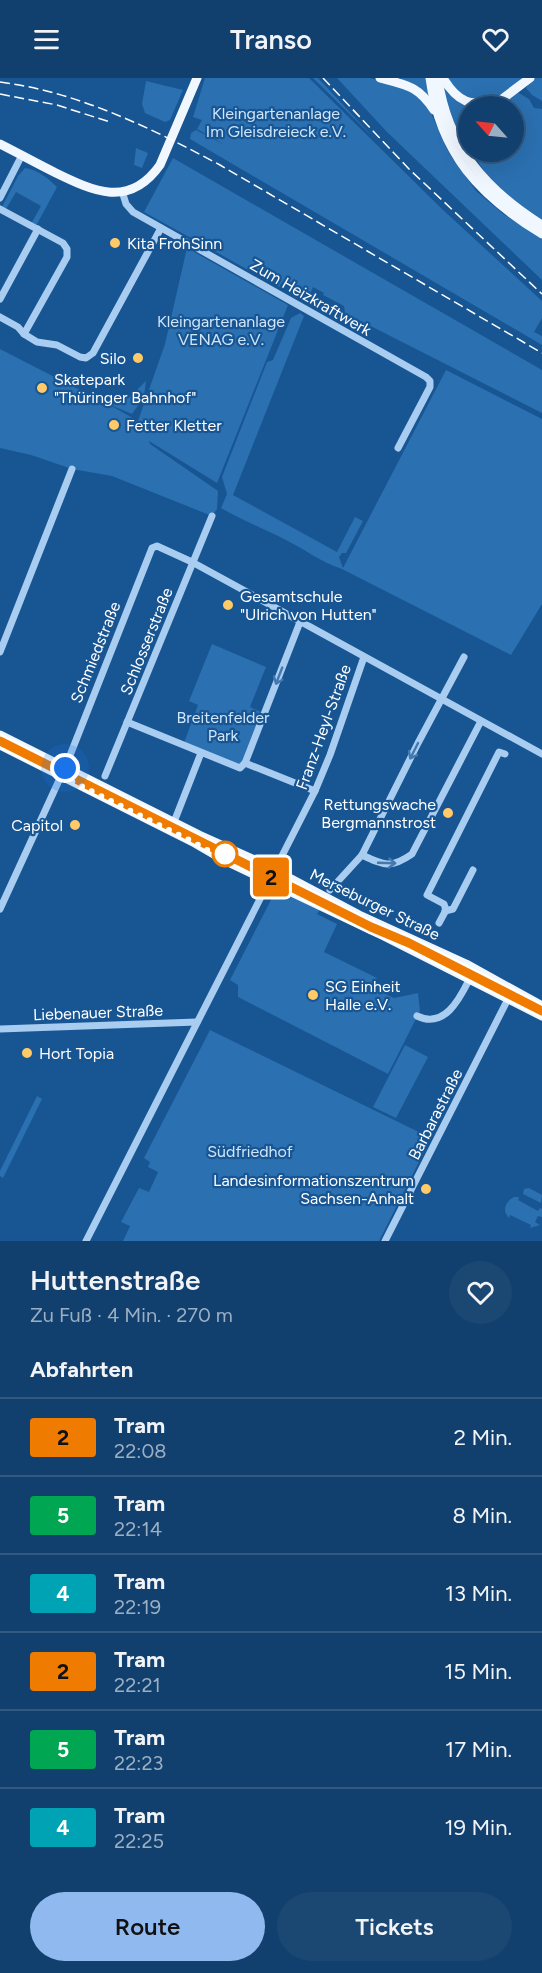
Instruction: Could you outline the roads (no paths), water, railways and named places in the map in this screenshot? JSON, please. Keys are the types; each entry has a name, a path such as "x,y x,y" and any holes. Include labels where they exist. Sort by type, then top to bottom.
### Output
{"main road":[{"path":"0,144 90,189 101,192 122,191 146,181 160,165 196,78"},
{"path":"381,78 416,89 439,117"},
{"path":"430,78 439,117 454,152 476,183 497,204 542,234"},
{"path":"438,78 450,124 474,168 502,198 542,225"},
{"path":"443,78 458,96"},
{"path":"506,96 530,78"},
{"path":"473,162 474,168"},
{"name":"Merseburger Straße","path":"0,735 63,772 269,881 542,1016"},
{"name":"Merseburger Straße","path":"0,745 174,822 275,870 359,915 486,974 542,1006"}],"street":[{"path":"0,198 22,155"},
{"name":"Zum Heizkraftwerk","path":"122,191 129,209 426,377 430,381 430,387 398,448"},
{"path":"0,209 63,243 68,249 68,253 24,334"},
{"path":"0,317 41,343 57,345 80,357 90,356 161,228"},
{"path":"0,299 38,229"},
{"path":"0,652 72,469"},
{"name":"Schlosserstraße","path":"105,776 212,516"},
{"name":"Schmiedstraße","path":"0,909 63,772 152,548 157,546 192,562"},
{"path":"192,562 542,754"},
{"path":"127,722 240,768 245,763 300,622"},
{"name":"Franz-Heyl-Straße","path":"86,1241 315,791 364,657"},
{"path":"330,890 362,855 417,743 464,657"},
{"path":"362,855 386,865 400,862 412,854 481,721"},
{"path":"439,923 445,911 444,903 426,895 470,814 500,752 505,754"},
{"path":"174,822 201,753"},
{"path":"245,763 315,791"},
{"path":"445,911 453,909 473,870"},
{"path":"417,1016 428,1021 433,1020 454,1007 469,980"},
{"name":"Barbarastraße","path":"385,1241 508,999"},
{"name":"Liebenauer Straße","path":"0,1029 197,1022"}],"tram line":[{"path":"0,741 542,1011"},
{"name":"2","path":"0,741 542,1011"}],"railway":[{"path":"323,78 409,169 542,294"},
{"path":"0,82 58,94 141,125 220,165 542,353"},
{"path":"0,94 57,105 110,122"}],"place":[{"name":"Kita FrohSinn","path":"115,243"},
{"name":"Silo","path":"138,358"},
{"name":"Skatepark \"Thüringer Bahnhof\"","path":"42,388"},
{"name":"Fetter Kletter","path":"114,425"},
{"name":"Gesamtschule \"Ulrich von Hutten\"","path":"228,605"},
{"name":"Rettungswache Bergmannstrost","path":"448,813"},
{"name":"Capitol","path":"75,825"},
{"name":"SG Einheit Halle e.V.","path":"313,995"},
{"name":"Hort Topia","path":"27,1053"},
{"name":"Landesinformationszentrum Sachsen-Anhalt","path":"426,1189"}],"park label":[{"name":"Kleingartenanlage Im Gleisdreieck e.V.","path":"276,122"},
{"name":"Kleingartenanlage VENAG e.V.","path":"221,330"},
{"name":"Breitenfelder Park","path":"223,726"},
{"name":"Südfriedhof","path":"250,1151"}]}
